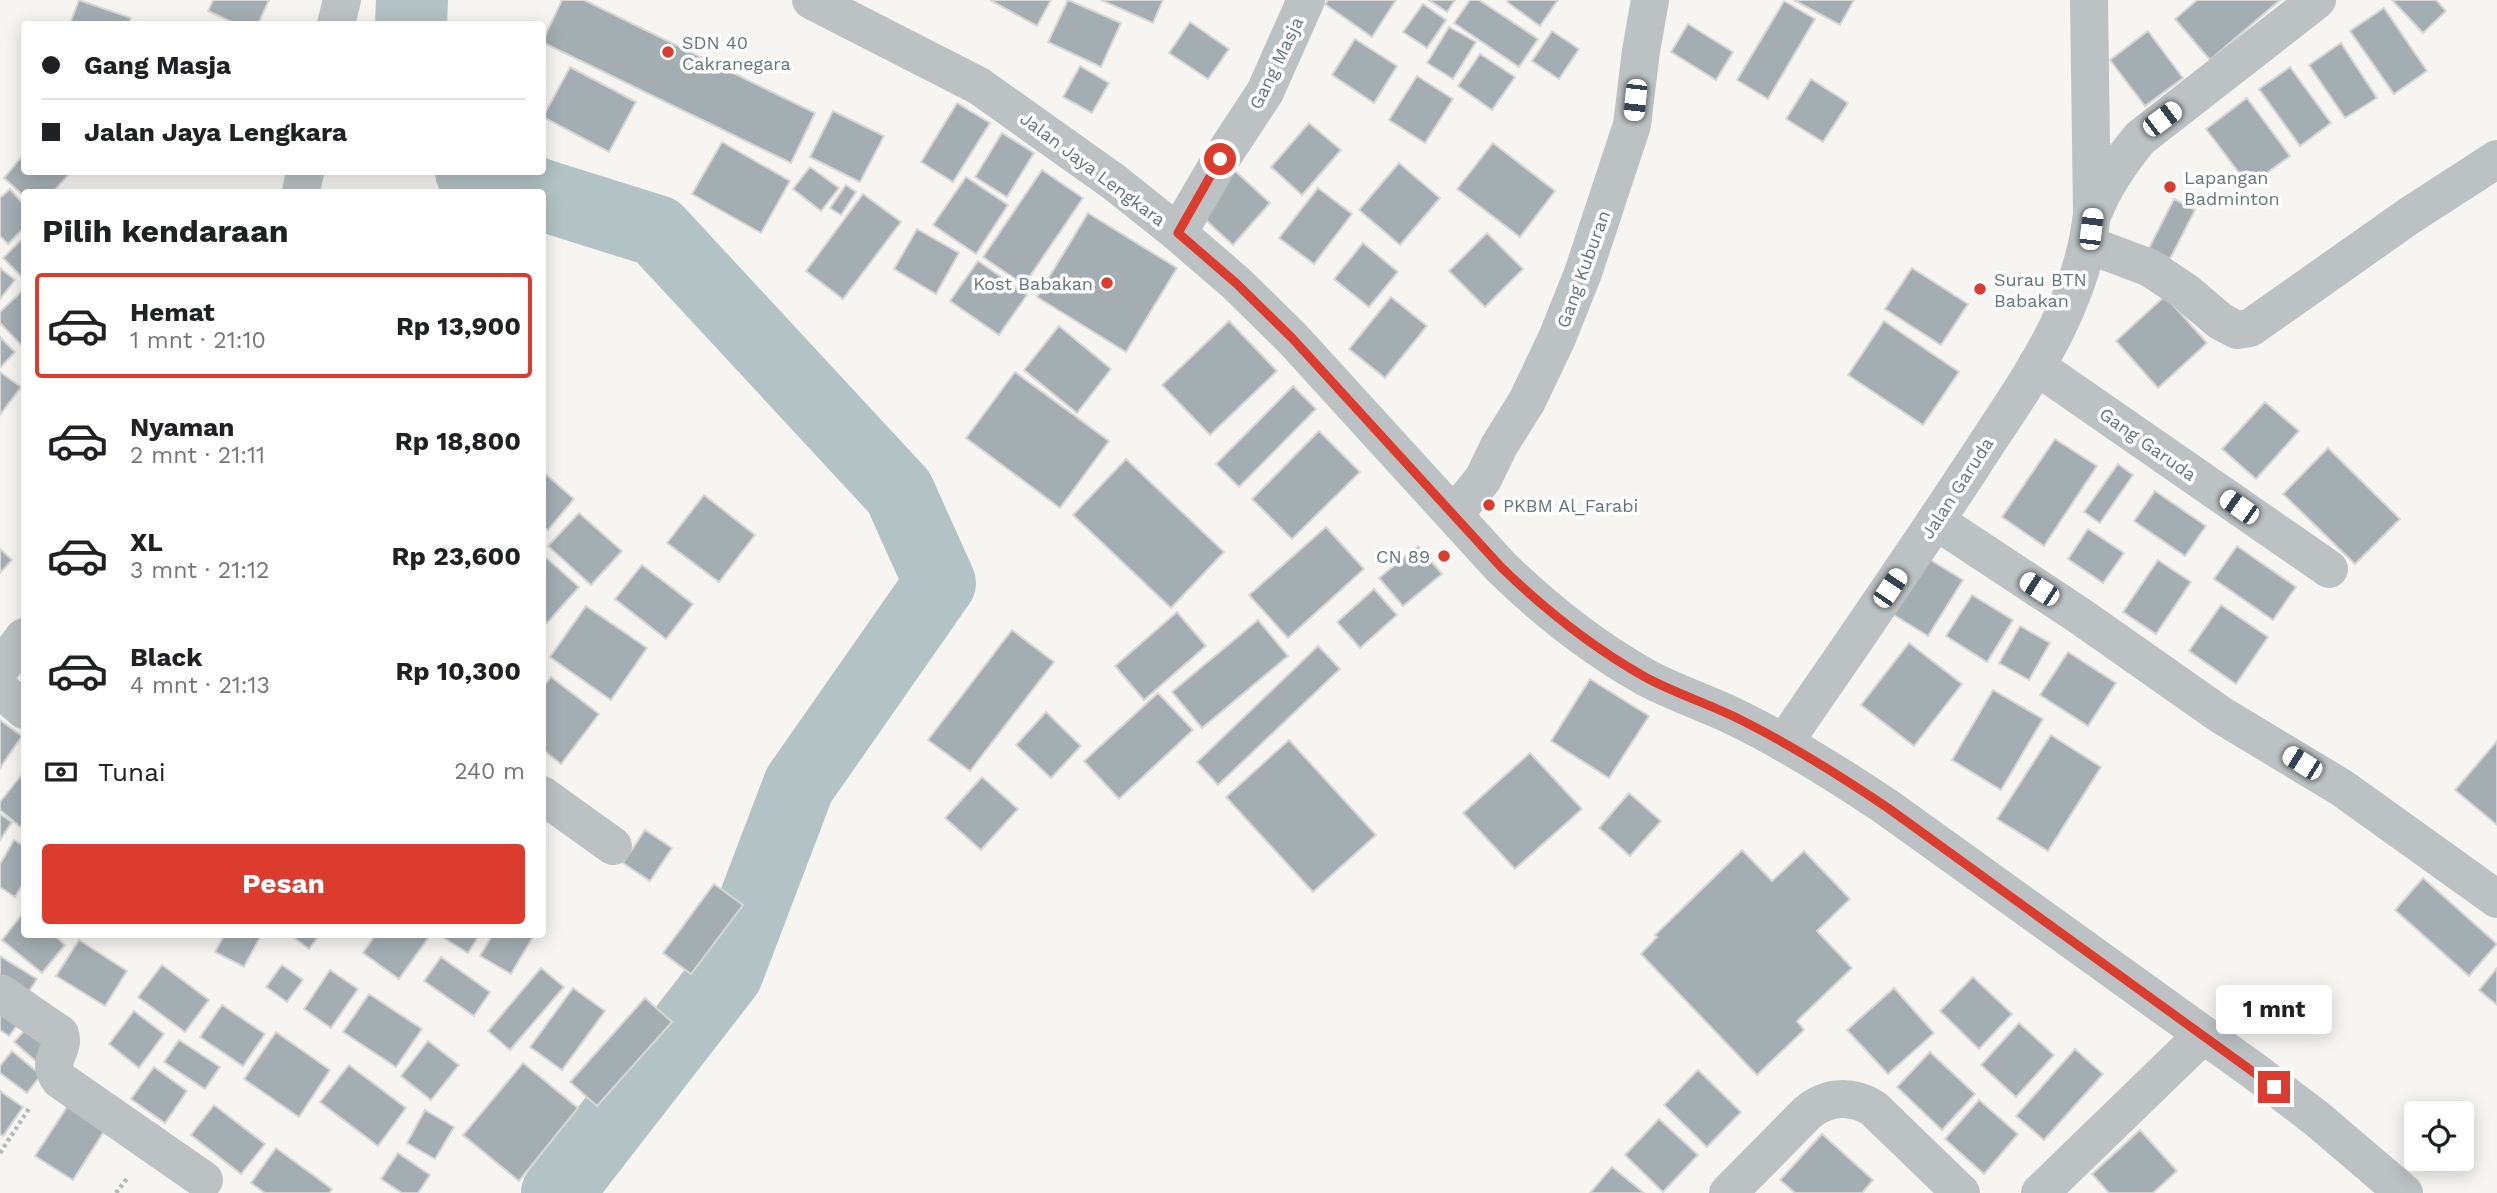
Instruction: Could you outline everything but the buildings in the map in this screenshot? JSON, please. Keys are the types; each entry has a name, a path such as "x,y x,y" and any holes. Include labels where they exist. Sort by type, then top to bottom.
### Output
{"street":[{"path":"337,21 342,0"},
{"name":"Jalan Jaya Lengkara","path":"811,0 979,86 1047,132 1178,233 1237,284 1292,338 1501,567 1535,600 1571,628 1645,677 1736,717 1836,773 1888,808 2316,1118 2404,1193"},
{"name":"Gang Masja","path":"1178,233 1220,159 1265,92 1306,0"},
{"name":"Gang Kuburan","path":"1454,514 1483,479 1499,446 1527,401 1558,338 1583,273 1632,125 1650,0"},
{"name":"Jalan Garuda","path":"2089,0 2091,230"},
{"name":"Jalan Garuda","path":"1784,743 1936,521 2036,366 2072,300 2104,187 2120,162 2140,138 2317,0"},
{"path":"2091,230 2186,292 2220,321 2237,330 2250,328 2409,216 2497,159"},
{"name":"Gang Garuda","path":"2036,366 2329,569"},
{"path":"1936,521 2080,616 2221,715 2342,788 2497,899"},
{"path":"0,669 21,641"},
{"path":"0,689 21,707"},
{"path":"546,798 613,846"},
{"path":"0,993 59,1032 62,1041 54,1059 54,1069 60,1080 204,1180"},
{"path":"2040,1193 2203,1035"},
{"path":"1728,1193 1808,1112 1823,1103 1840,1099 1858,1100 1874,1108 1961,1193"}],"path":[{"path":"0,1153 54,1069"}],"waterway":[{"path":"411,21 412,0"},
{"path":"481,175 525,189"},
{"path":"546,196 657,231 899,492 940,583 799,785 727,974 557,1193"}],"place":[{"name":"SDN 40 Cakranegara","path":"668,52"},
{"name":"Lapangan Badminton","path":"2170,187"},
{"name":"Kost Babakan","path":"1107,283"},
{"name":"Surau BTN Babakan","path":"1980,289"},
{"name":"PKBM Al_Farabi","path":"1489,505"},
{"name":"CN 89","path":"1444,556"}],"route":[{"path":"1220,159 1178,233 1237,284 1292,338 1501,567 1535,600 1571,628 1645,677 1736,717 1836,773 2274,1087"}]}
